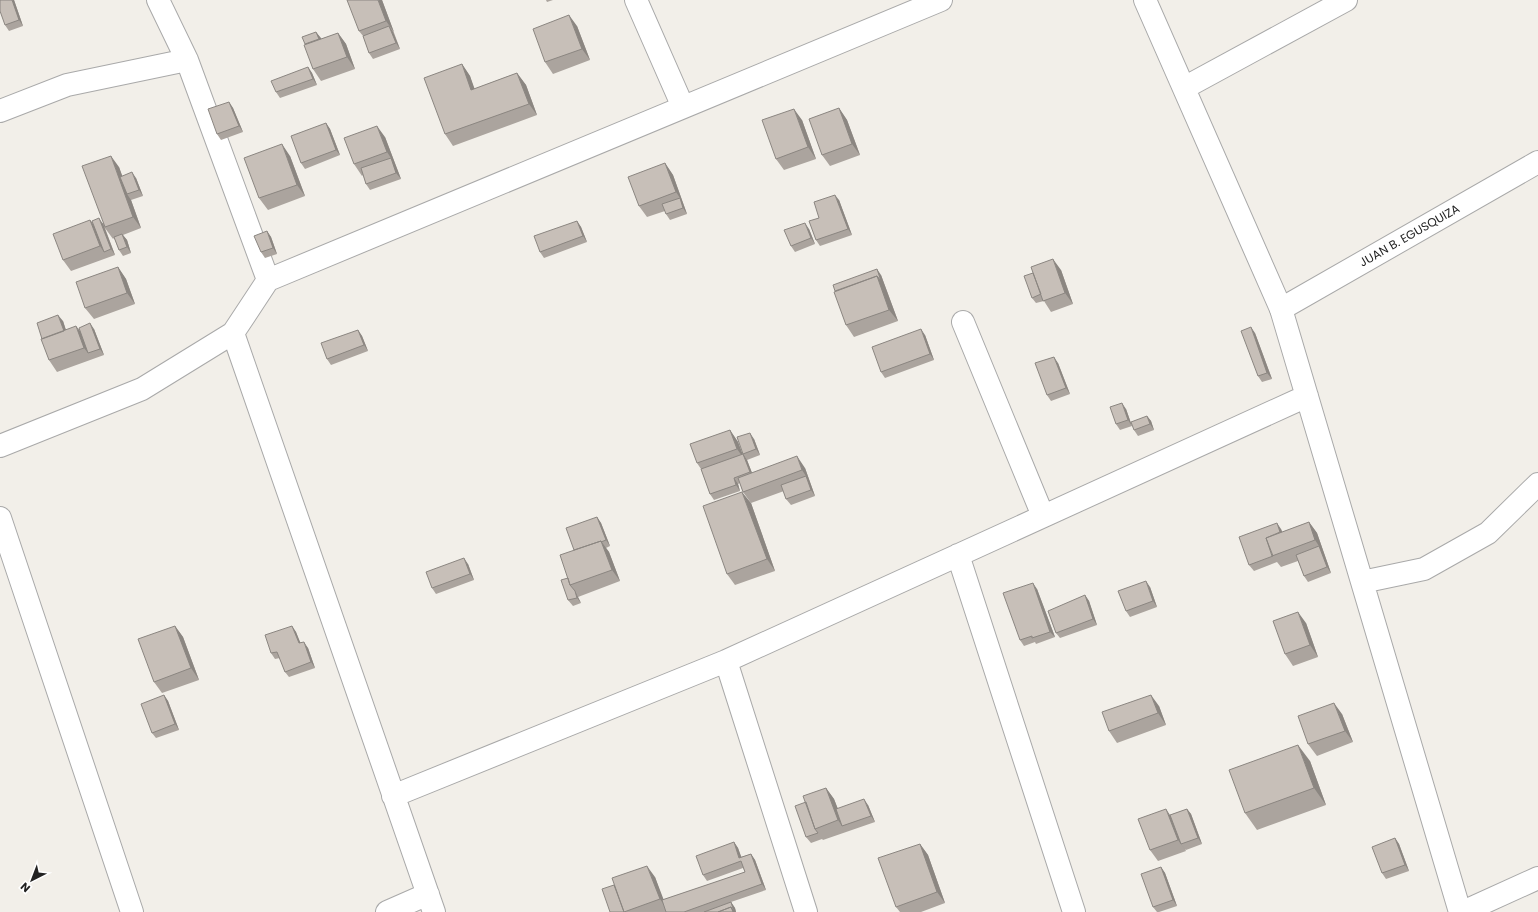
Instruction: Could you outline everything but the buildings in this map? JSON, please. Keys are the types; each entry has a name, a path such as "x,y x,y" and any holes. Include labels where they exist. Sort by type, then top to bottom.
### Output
{"street":[{"path":"158,0 186,60 268,280"},
{"path":"636,0 683,107"},
{"path":"0,446 142,390 233,333 268,280 941,0"},
{"path":"1145,0 1281,309 1461,912 1538,878"},
{"path":"1184,88 1346,0"},
{"path":"0,111 67,85 186,60"},
{"name":"JUAN B. EGUSQUIZA","path":"1281,309 1538,162"},
{"path":"963,322 1043,516"},
{"path":"233,333 431,903 386,912"},
{"path":"394,796 726,661 1307,396"},
{"path":"1362,582 1424,569 1488,533 1538,484"},
{"path":"0,518 132,912"},
{"path":"958,555 1074,912"},
{"path":"726,661 806,912"}]}
